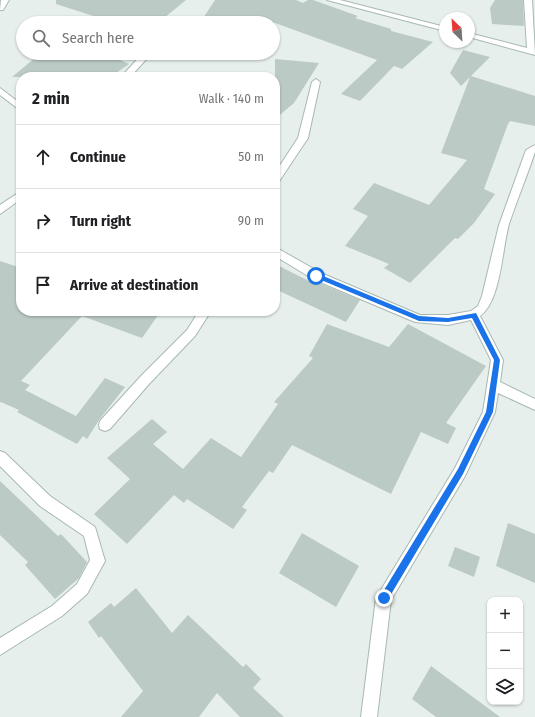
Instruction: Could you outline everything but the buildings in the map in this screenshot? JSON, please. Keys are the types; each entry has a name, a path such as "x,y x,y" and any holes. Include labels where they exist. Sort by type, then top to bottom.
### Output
{"street":[{"path":"0,8 5,0"},
{"path":"331,0 439,27"},
{"path":"475,38 533,53 528,0"},
{"path":"130,72 141,60"},
{"path":"280,173 303,138 316,82"},
{"path":"0,90 16,104"},
{"path":"280,254 316,276 419,318 448,320 474,315 482,309 488,296 504,226 522,172 531,150 535,148"},
{"path":"0,210 16,198"},
{"path":"369,717 384,598 460,472 490,412 497,360 474,315"},
{"path":"105,425 145,380 191,333 202,316"},
{"path":"494,385 535,405"},
{"path":"0,457 45,501 90,532 98,561 82,589 57,611 0,647"}],"route":[{"path":"316,276 419,318 448,320 474,315 497,360 490,412 460,472 384,598"}]}
